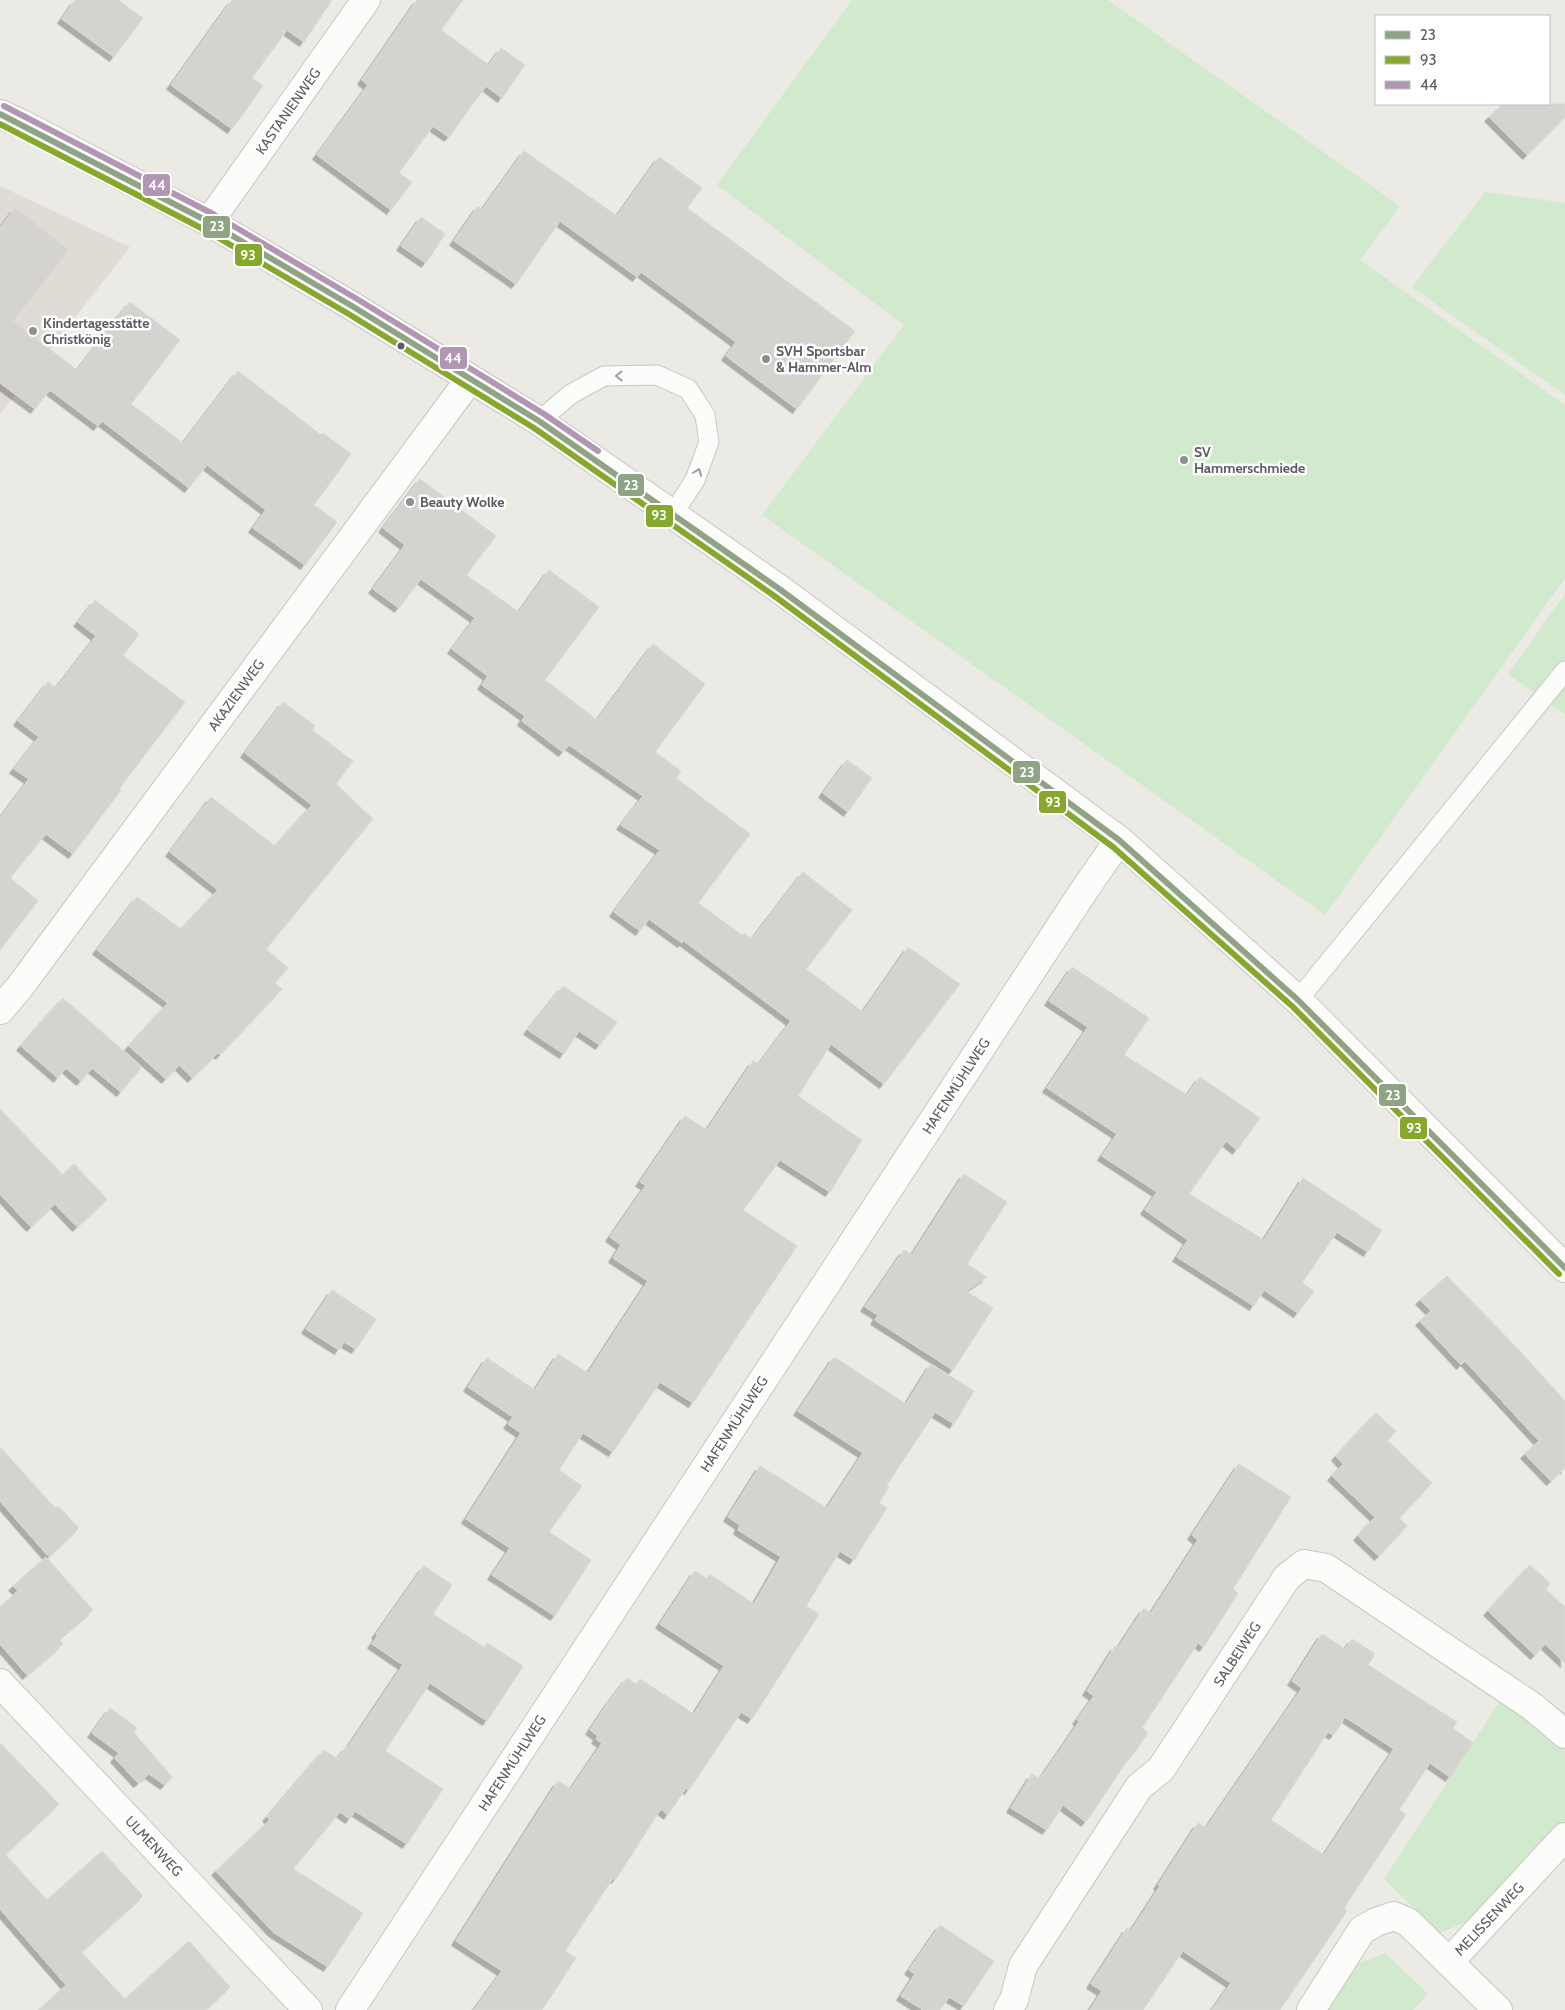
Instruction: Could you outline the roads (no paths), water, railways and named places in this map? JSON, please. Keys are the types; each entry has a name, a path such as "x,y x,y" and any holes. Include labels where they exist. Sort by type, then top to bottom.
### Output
{"street":[{"name":"KASTANIENWEG","path":"209,222 366,0"},
{"path":"0,114 209,222 352,306 539,421 778,588 1119,840 1298,1000 1565,1268"},
{"name":"AKAZIENWEG","path":"0,1010 170,785 470,379"},
{"name":"HAFENMÜHLWEG","path":"350,2010 1083,892 1119,840"},
{"name":"SALBEIWEG","path":"1008,2010 1014,2000 1022,1966 1139,1787 1161,1769 1287,1577 1304,1564 1326,1568 1528,1703 1565,1734"},
{"name":"ULMENWEG","path":"0,1683 308,2010"},
{"name":"MELISSENWEG","path":"1310,2010 1362,1930 1376,1922 1394,1916 1408,1922 1448,1962 1565,1837"},
{"path":"1448,1962 1498,2010"}],"lane":[{"path":"539,421 571,394 604,376 656,375 688,389 706,415 709,442 695,480 673,514"},
{"path":"1298,1000 1565,670"}],"place":[{"name":"Kindertagesstätte Christkönig","path":"33,331"},
{"name":"SVH Sportsbar & Hammer-Alm","path":"766,359"},
{"name":"SV Hammerschmiede","path":"1184,460"},
{"name":"Beauty Wolke","path":"410,502"}]}
